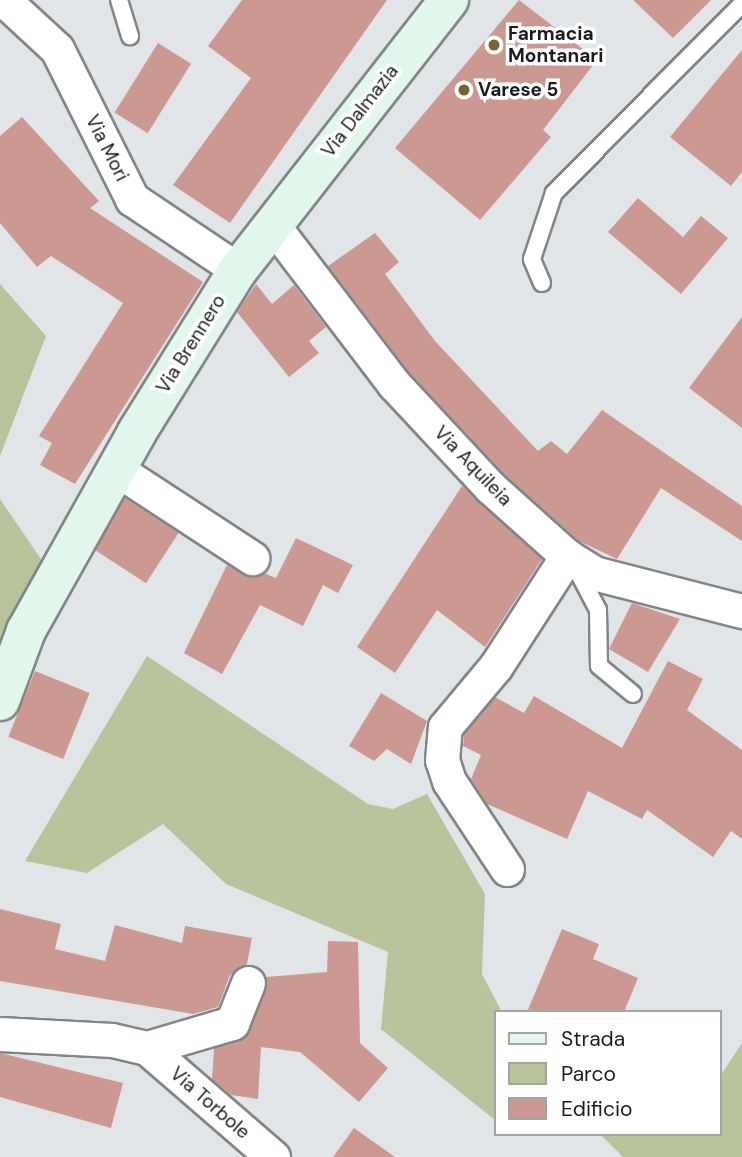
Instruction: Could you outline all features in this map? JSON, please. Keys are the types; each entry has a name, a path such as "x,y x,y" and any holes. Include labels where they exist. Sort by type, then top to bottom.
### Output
{"street":[{"name":"Via Mori","path":"4,0 57,48 132,199 237,270"},
{"name":"Via Dalmazia","path":"272,224 449,0"},
{"name":"Via Brennero","path":"0,701 26,631 116,469 237,270 272,224"},
{"name":"Via Aquileia","path":"272,224 394,384 490,487 567,556 594,573 742,611"},
{"path":"116,469 252,558"},
{"path":"507,869 449,781 442,760 444,727 496,666 567,556"},
{"name":"Via Torbole","path":"147,1048 232,1023 248,983"},
{"name":"Via Torbole","path":"0,1034 112,1040 147,1048 273,1157"}],"lane":[{"path":"119,0 130,36"},
{"path":"542,283 532,259 554,193 742,4"},
{"path":"567,556 595,599 599,666 633,694"}],"green space":[{"path":"0,284 46,336 0,456"},
{"path":"0,499 43,562 0,671"},
{"path":"147,656 368,804 393,809 427,794 485,894 482,974 501,1010 494,1010 494,1119 381,1029 388,952 226,884 163,824 87,873 25,861"},
{"path":"742,1043 742,1157 623,1157 602,1136 721,1136 721,1075"}],"building":[{"path":"242,0 387,0 230,223 173,185 251,78 208,46"},
{"path":"519,0 597,60 543,130 551,137 480,220 395,148"},
{"path":"633,0 711,0 673,38"},
{"path":"158,43 191,64 148,133 115,113"},
{"path":"742,50 742,172 731,186 670,137"},
{"path":"22,117 99,201 90,208 203,282 75,484 40,465 52,443 39,436 123,303 51,256 37,267 0,223 0,136"},
{"path":"638,198 683,237 701,216 728,238 681,294 608,232"},
{"path":"375,233 399,262 385,274 435,341 538,451 551,441 567,454 602,410 742,506 742,541 661,488 617,559 579,541 503,473 409,372 328,266"},
{"path":"256,284 272,304 294,285 326,327 309,341 319,353 289,377 237,312"},
{"path":"742,317 742,428 689,388"},
{"path":"462,486 542,559 485,647 437,610 395,673 357,647"},
{"path":"125,498 179,533 146,583 92,548"},
{"path":"296,538 353,565 338,593 323,585 303,626 260,605 222,674 184,653 227,565 250,577 264,573 276,578"},
{"path":"632,603 680,619 648,672 609,649"},
{"path":"668,661 703,679 687,710 742,750 742,839 731,831 713,857 647,810 642,819 588,791 567,839 487,804 471,779 481,755 463,746 464,735 495,697 524,713 534,696 622,748"},
{"path":"35,671 90,693 63,759 8,737"},
{"path":"381,693 427,721 411,764 387,749 374,761 349,746"},
{"path":"0,909 61,924 55,949 105,961 115,925 182,943 185,926 252,938 247,964 230,975 218,1007 193,1014 0,981"},
{"path":"562,929 599,944 593,959 638,978 625,1010 528,1010"},
{"path":"328,941 358,942 360,1043 388,1068 359,1102 300,1052 261,1047 258,1099 231,1095 212,1079 214,1048 245,1037 266,977 327,972"},
{"path":"0,1053 123,1083 111,1128 0,1097"},
{"path":"354,1128 395,1157 333,1157"}],"place":[{"name":"Farmacia Montanari","path":"494,45"},
{"name":"Varese 5","path":"464,90"}]}
